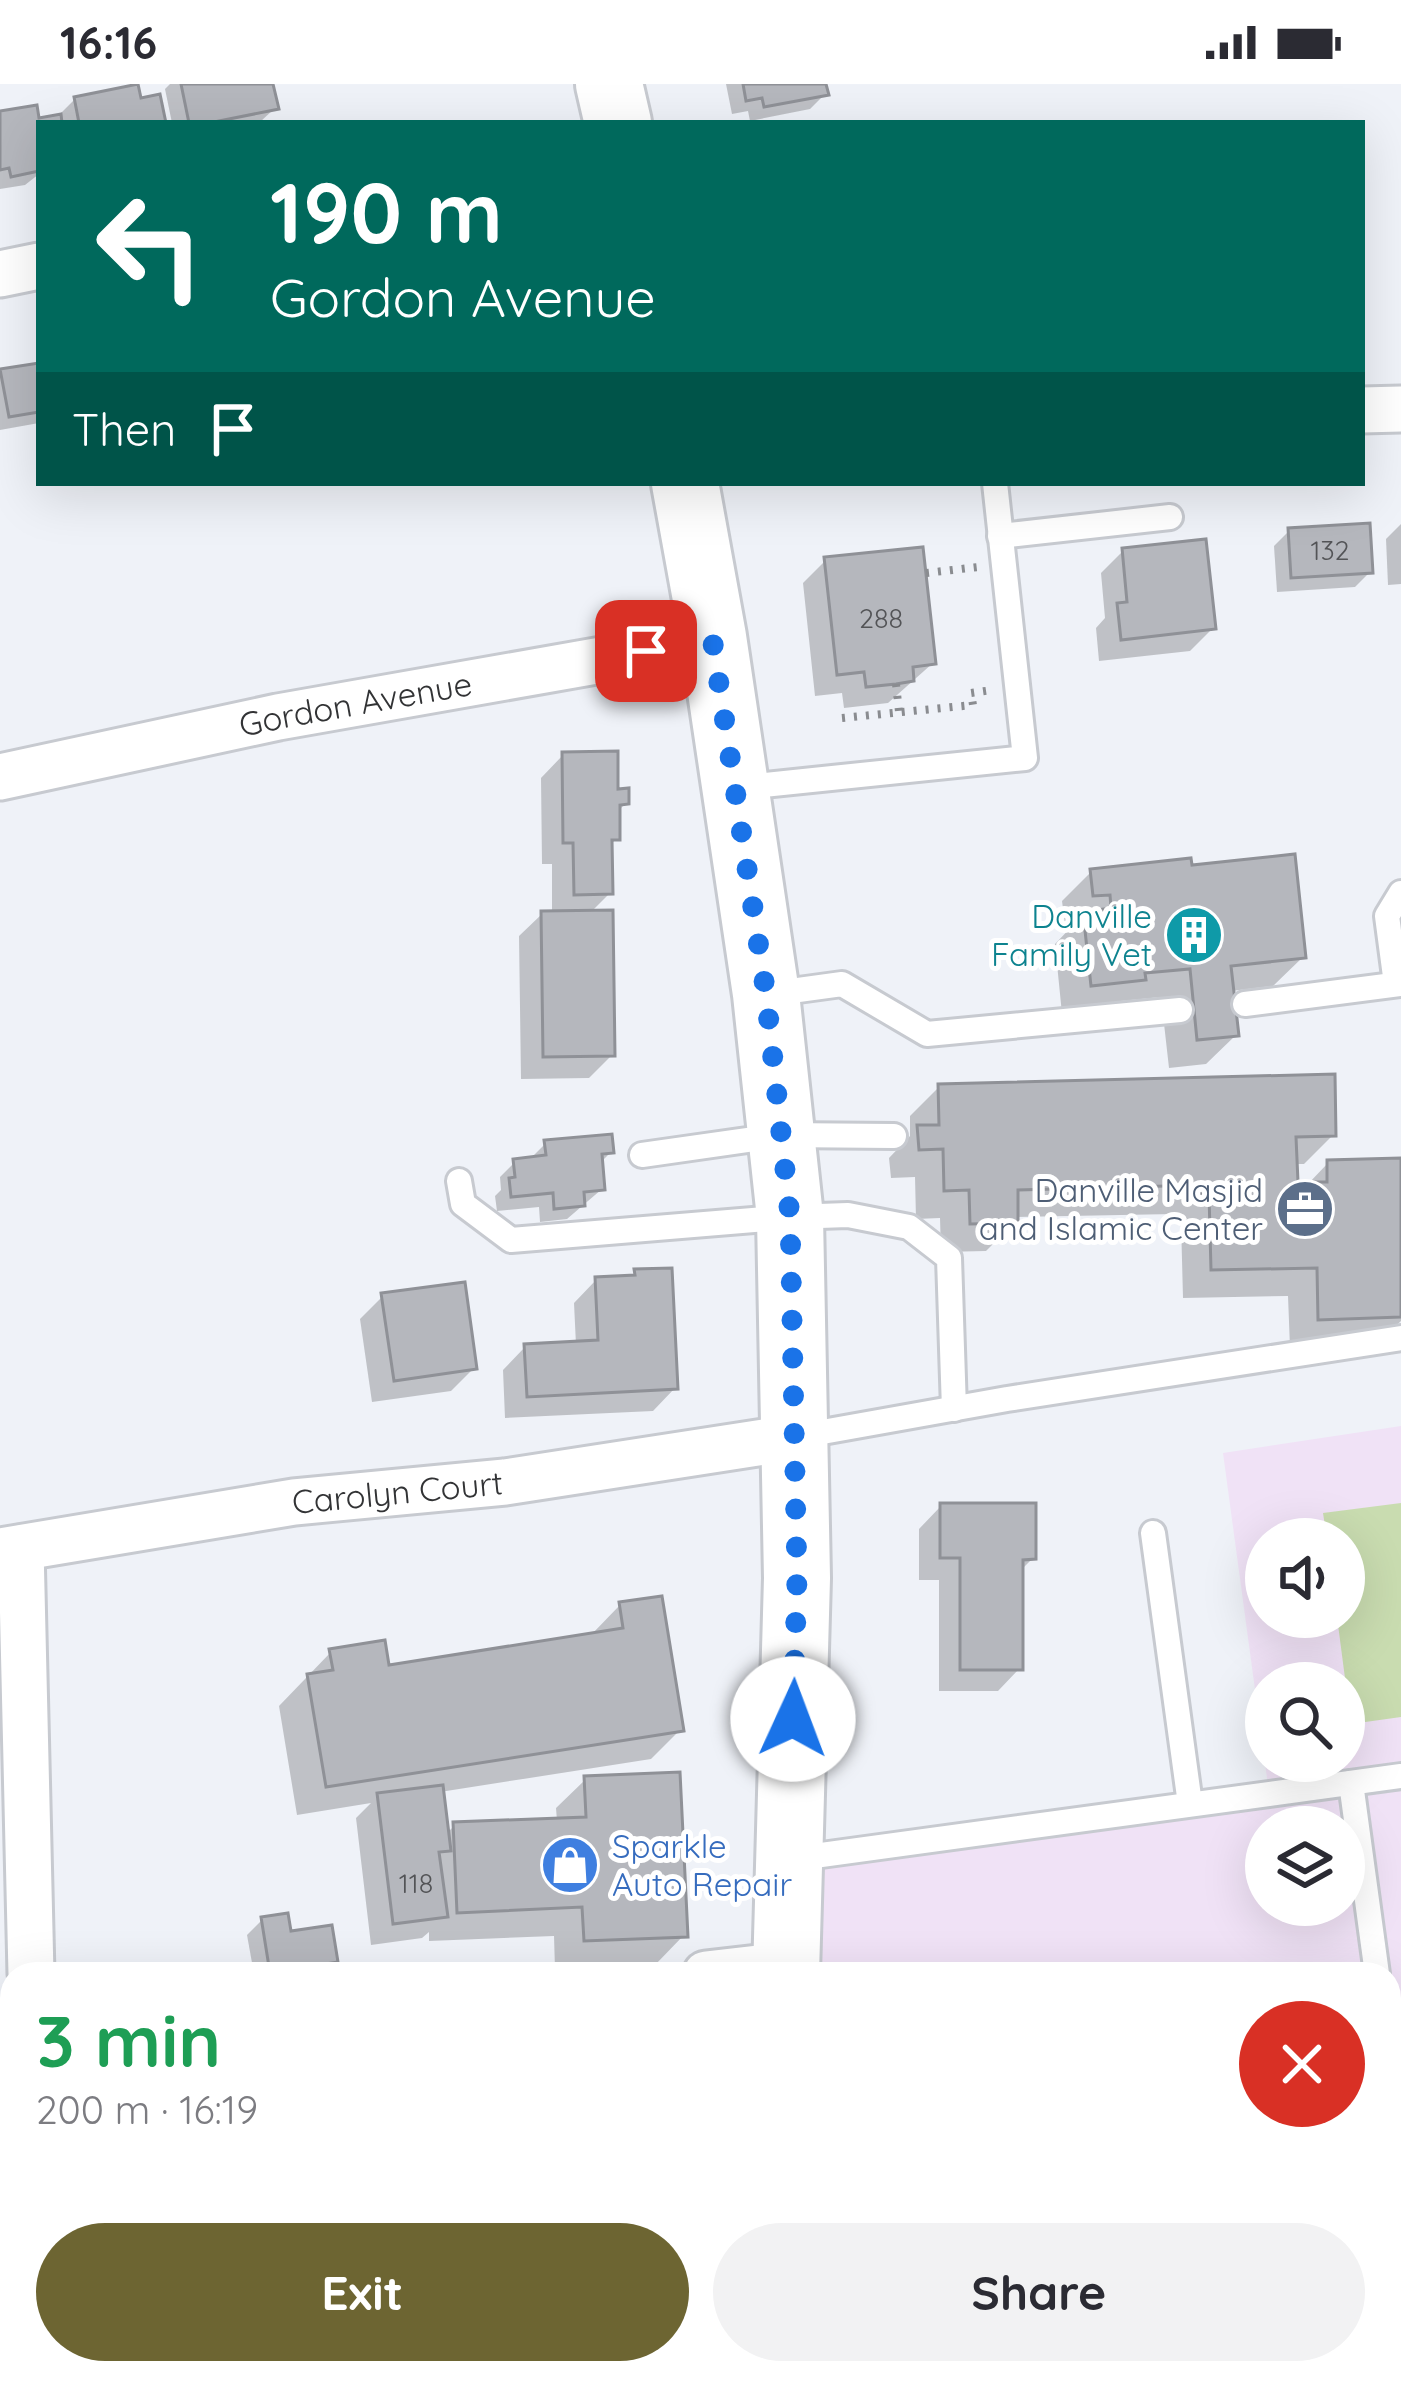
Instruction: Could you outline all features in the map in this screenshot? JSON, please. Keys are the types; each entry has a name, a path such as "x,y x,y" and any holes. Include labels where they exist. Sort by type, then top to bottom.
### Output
{"main road":[{"path":"609,84 617,120"},
{"path":"686,486 766,994 790,1216 797,1578 786,1962"}],"street":[{"path":"0,274 36,267"},
{"path":"1365,410 1401,410"},
{"name":"Gordon Avenue","path":"0,777 278,717 712,637"},
{"name":"Carolyn Court","path":"11,1550 294,1502 505,1483 796,1437"},
{"path":"11,1550 31,1962"}],"lane":[{"path":"735,788 1024,758 995,486"},
{"path":"1000,536 1170,518"},
{"path":"1245,1004 1398,984 1387,916 1401,893"},
{"path":"766,994 842,985 927,1034 1180,1010"},
{"path":"642,1155 782,1135 894,1136"},
{"path":"459,1181 463,1204 511,1240 790,1216 848,1215 908,1227 949,1258 954,1409"},
{"path":"796,1437 1401,1338"},
{"path":"1153,1534 1190,1804"},
{"path":"789,1859 1401,1776"},
{"path":"1351,1783 1375,1962"}],"path":[{"path":"926,573 1004,564"},
{"path":"896,684 898,712"},
{"path":"842,718 973,704 971,693 1017,687"}],"shaded area":[{"path":"1401,1426 1401,1962 785,1962 789,1859 1269,1793 1268,1782 1365,1782 1365,1662 1251,1662 1248,1638 1365,1638 1365,1518 1245,1518 1245,1616 1223,1453"}],"green space":[{"path":"1401,1503 1401,1717 1365,1722 1365,1662 1343,1662 1340,1638 1365,1638 1365,1518 1324,1518 1323,1513"}],"building":[{"path":"138,84 141,98 160,94 165,120 78,120 74,97"},
{"path":"181,84 273,84 279,109 224,120 188,120"},
{"path":"743,84 826,84 829,95 764,107 762,98 746,101"},
{"path":"37,105 39,118 61,114 62,120 36,120 36,172 11,177 9,168 0,170 0,111"},
{"path":"36,363 36,412 9,417 0,369"},
{"path":"1370,523 1373,573 1291,578 1288,528"},
{"path":"1206,539 1216,629 1121,640 1117,603 1127,602 1122,548"},
{"path":"923,547 936,664 913,667 914,681 896,684 866,687 864,672 837,675 824,557"},
{"path":"618,751 618,789 629,788 629,804 620,805 620,840 612,840 613,894 574,895 573,843 563,843 562,752"},
{"name":"Danville Family Vet","path":"1295,854 1306,958 1231,966 1239,1036 1197,1040 1190,969 1145,973 1146,980 1091,986 1083,912 1111,908 1110,895 1093,896 1090,869 1191,858 1192,865"},
{"path":"613,910 615,1056 543,1057 541,911"},
{"name":"Danville Masjid and Islamic Center","path":"1335,1074 1336,1136 1296,1137 1298,1182 1327,1182 1327,1160 1401,1158 1401,1317 1318,1320 1317,1268 1211,1270 1209,1194 1202,1194 1202,1185 1018,1190 1018,1223 970,1224 969,1190 944,1191 943,1149 919,1150 917,1125 939,1125 938,1084"},
{"path":"612,1134 614,1153 602,1154 605,1190 584,1192 585,1206 554,1209 553,1193 511,1197 513,1159 546,1155 544,1140"},
{"path":"672,1268 678,1389 527,1397 524,1344 598,1340 595,1277"},
{"path":"465,1282 477,1369 394,1381 381,1293"},
{"path":"940,1503 1036,1503 1036,1559 1023,1560 1023,1670 960,1670 960,1558 940,1558"},
{"path":"662,1596 684,1731 326,1787 307,1674 333,1670 329,1649 385,1640 389,1665 623,1628 619,1602"},
{"name":"Sparkle Auto Repair","path":"680,1772 688,1937 584,1941 582,1907 457,1913 453,1822 586,1817 584,1776"},
{"path":"443,1785 451,1851 439,1852 448,1917 393,1924 377,1793"},
{"path":"288,1913 291,1931 332,1925 338,1962 268,1962 261,1917"}],"place":[{"name":"Danville Family Vet","path":"1194,935"},
{"name":"Danville Masjid and Islamic Center","path":"1305,1209"},
{"name":"Sparkle Auto Repair","path":"570,1865"}],"route":[{"path":"646,651 712,637 766,994 790,1216 797,1578 793,1719"}]}
